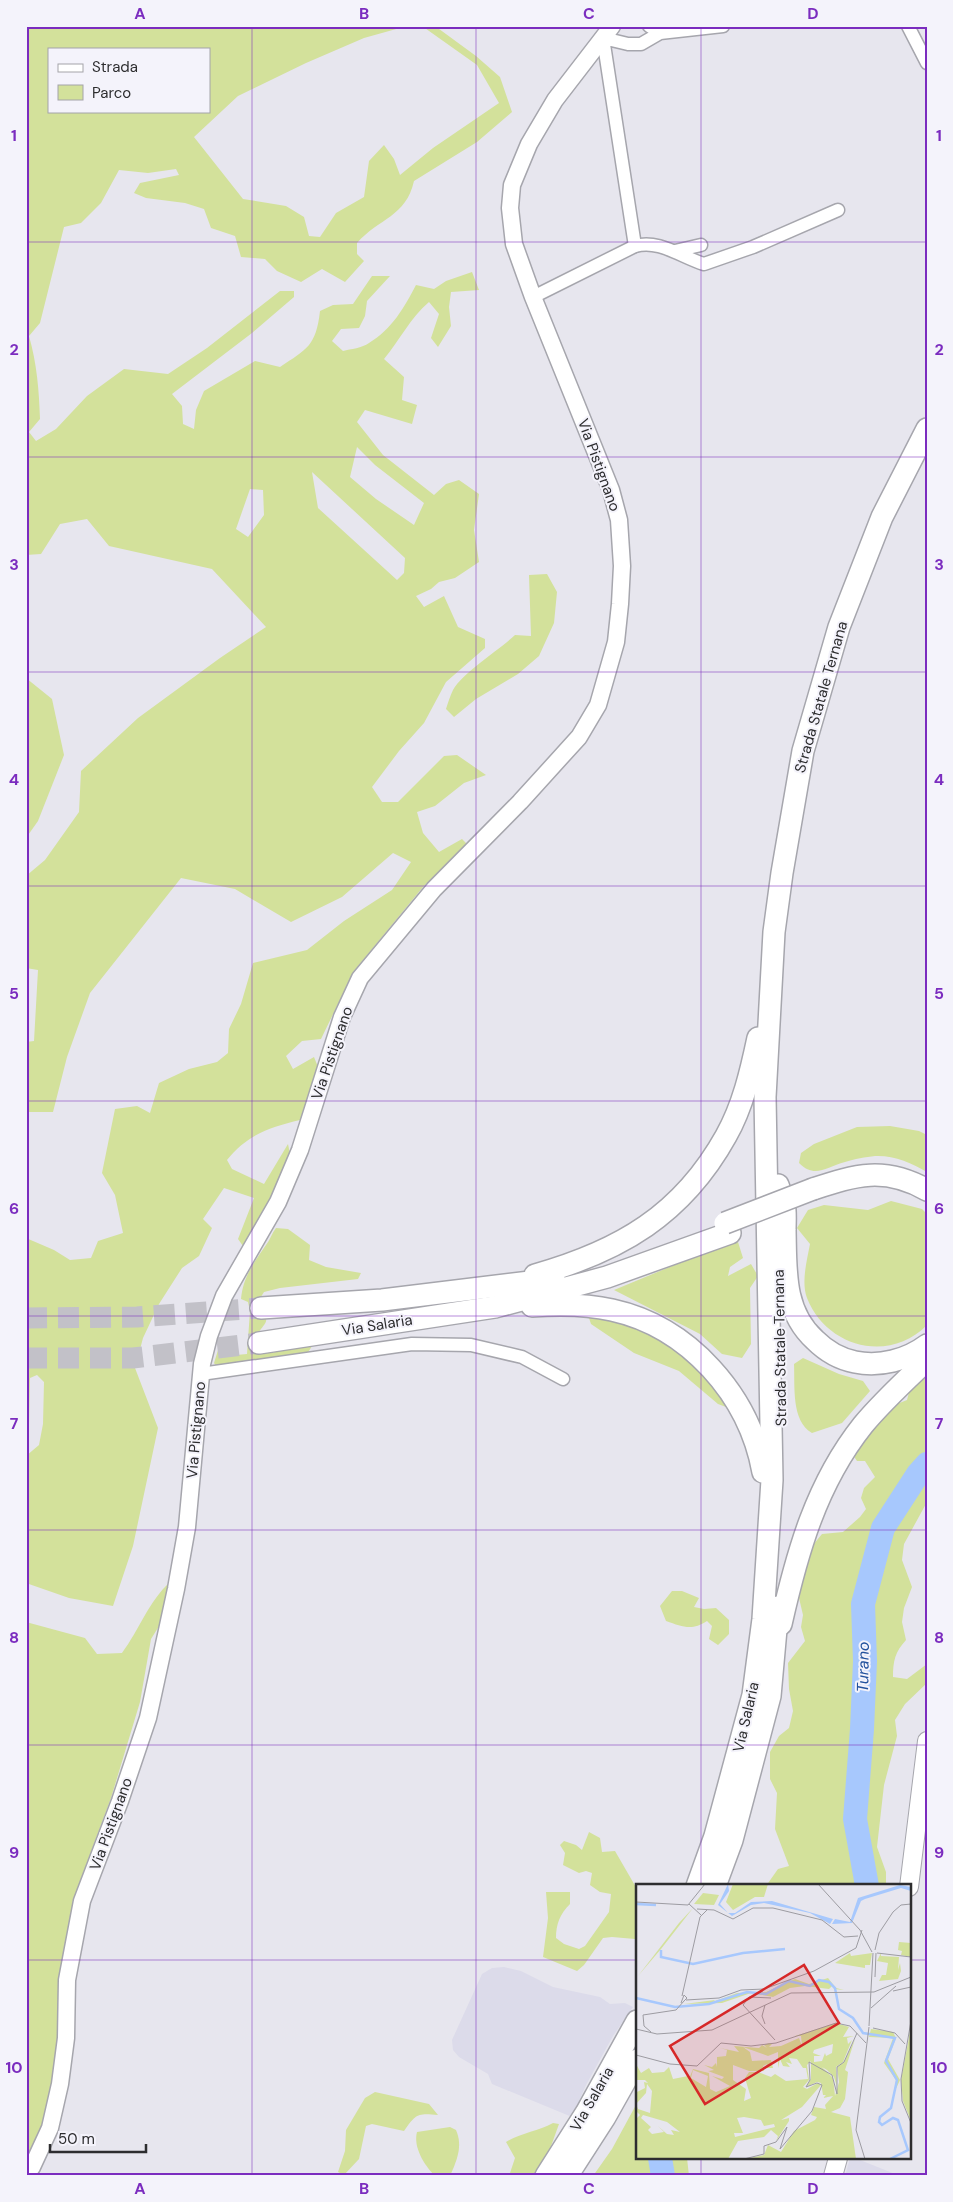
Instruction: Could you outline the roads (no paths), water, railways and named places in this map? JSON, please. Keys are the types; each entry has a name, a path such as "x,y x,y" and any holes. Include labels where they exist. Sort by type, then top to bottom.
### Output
{"highway":[{"name":"Strada Statale Ternana","path":"770,1543 772,1480 765,1097 774,932 803,751 839,627 882,517 927,429"},
{"path":"494,1297 608,1250 658,1218 682,1196 704,1170 730,1126 747,1085 770,990"},
{"name":"Strada Statale Ternana","path":"768,1040 774,1098 777,1182 783,1534 774,1656"},
{"path":"494,1297 607,1277 814,1195 851,1176 878,1175 906,1180 927,1190"},
{"path":"777,1182 785,1204 787,1287 797,1318 811,1337 829,1352 865,1363 878,1363 902,1358 927,1345"},
{"path":"814,1195 854,1187 878,1185 902,1189 927,1202"},
{"path":"494,1297 582,1305 613,1310 652,1324 701,1356 727,1386 759,1450 765,1482 770,1543"},
{"name":"Via Salaria","path":"261,1308 382,1300 494,1297"},
{"name":"Via Salaria","path":"259,1343 494,1297"},
{"path":"774,1656 797,1557 821,1493 840,1458 862,1426 927,1360"},
{"name":"Via Salaria","path":"698,1884 715,1836 753,1695 764,1619 770,1543"},
{"name":"Via Salaria","path":"716,1884 732,1840 757,1747 770,1696 774,1656"},
{"name":"Via Salaria","path":"546,2176 586,2113 636,2023"},
{"name":"Via Salaria","path":"567,2176 605,2118 636,2062"}],"main road":[{"path":"909,1884 927,1742"},
{"path":"833,2176 837,2160"}],"street":[{"path":"649,26 660,33"},
{"path":"608,32 628,44 642,44 660,33 723,26"},
{"path":"908,26 927,63"},
{"path":"608,32 635,246"},
{"name":"Via Pistignano","path":"26,2175 32,2167 50,2128 60,2084 66,2038 67,1980 82,1901 120,1802 148,1718 172,1608 187,1527 201,1374 209,1336 224,1296 278,1202 300,1150 342,1016 360,978 434,889 520,802 579,737 594,713 606,681 616,642 620,604 622,566 619,520 611,490 533,297 514,244 510,208 512,185 529,144 555,100 608,32"},
{"path":"533,297 635,246 645,244 675,251 704,264 753,247 838,210"},
{"path":"675,251 701,245"},
{"path":"201,1374 422,1344 471,1345 522,1357 563,1379"}],"waterway":[{"name":"Turano","path":"867,1884 855,1819 865,1661 863,1604 883,1528 918,1474 927,1464"},
{"name":"Turano","path":"660,2160 663,2176"}],"tunnel":[{"path":"26,1318 137,1317 261,1308"},
{"path":"26,1358 133,1358 259,1343"}]}
